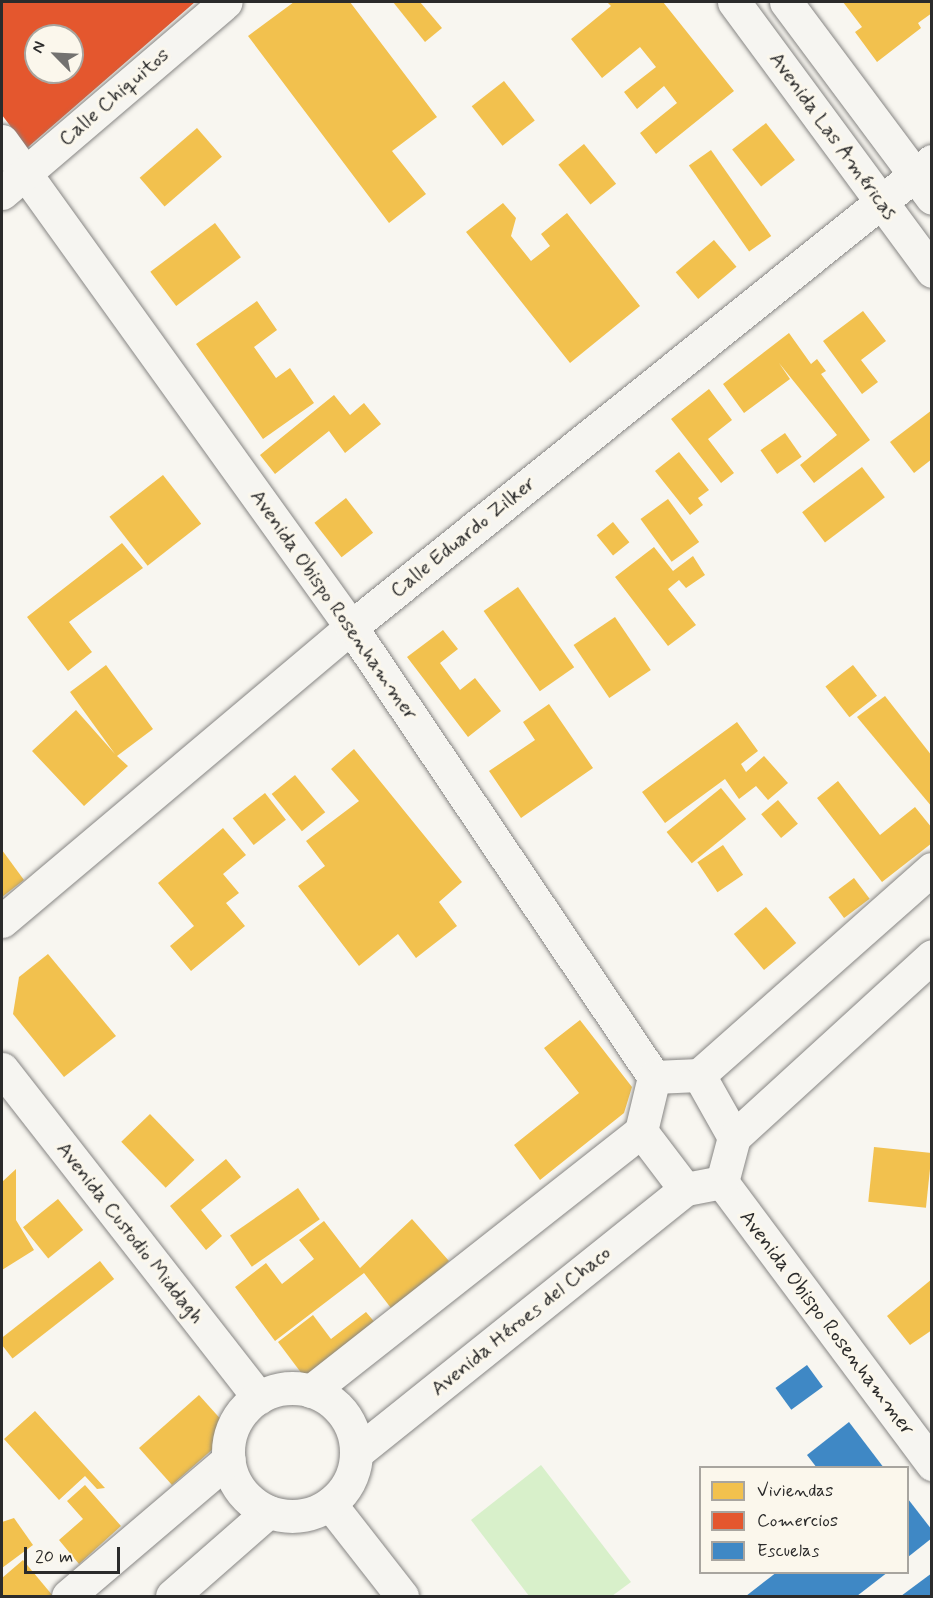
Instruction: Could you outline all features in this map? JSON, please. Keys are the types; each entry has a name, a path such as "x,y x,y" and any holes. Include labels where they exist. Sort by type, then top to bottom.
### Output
{"street":[{"name":"Calle Chiquitos","path":"2,193 226,2"},
{"name":"Avenida Las Américas","path":"734,2 932,271"},
{"name":"Avenida Las Américas","path":"786,2 926,179"},
{"name":"Avenida Obispo Rosenhammer","path":"2,141 351,627 654,1077"},
{"name":"Calle Eduardo Zilker","path":"2,921 351,627 881,201 926,179"},
{"path":"311,1391 641,1131 654,1077 699,1075 932,869"},
{"path":"641,1131 685,1189 722,1182 734,1137 932,956"},
{"name":"Avenida Custodio Middagh","path":"2,1069 259,1398"},
{"path":"699,1075 734,1137"},
{"name":"Avenida Obispo Rosenhammer","path":"722,1182 932,1464"},
{"name":"Avenida Héroes del Chaco","path":"356,1453 685,1189"},
{"path":"294,1388 311,1391 344,1415 356,1453 344,1490 330,1504 289,1517 268,1512 242,1491 229,1459 235,1424 259,1398 294,1388"},
{"path":"69,1596 229,1459"},
{"path":"330,1504 402,1596"},
{"path":"172,1596 268,1512"}],"green space":[{"path":"541,1465 631,1582 612,1596 529,1596 471,1520"}],"building: Viviendas":[{"path":"294,2 350,2 437,117 392,151 426,194 389,223 248,36"},
{"path":"393,2 420,2 442,28 425,42"},
{"path":"607,2 663,2 734,91 656,154 640,133 677,103 664,86 637,109 624,92 656,67 640,47 602,78 571,39 611,6"},
{"path":"843,2 932,2 932,13 918,23 921,28 877,62 855,32 862,27"},
{"path":"504,81 535,120 502,146 472,106"},
{"path":"766,123 795,160 761,187 732,149"},
{"path":"197,128 222,157 165,207 140,178"},
{"path":"584,144 616,184 590,204 558,165"},
{"path":"711,150 771,236 749,251 689,165"},
{"path":"503,203 516,218 511,236 531,261 550,246 541,234 567,213 640,306 570,363 466,232"},
{"path":"215,223 241,257 176,306 150,272"},
{"path":"714,240 736,267 698,299 676,272"},
{"path":"257,301 277,330 254,347 276,378 290,368 314,403 263,439 196,344"},
{"path":"863,311 886,341 861,360 878,382 862,394 823,341"},
{"path":"789,333 811,364 817,359 826,371 821,374 870,440 814,483 800,465 837,435 779,363 790,379 744,413 723,384"},
{"path":"709,389 732,420 708,439 734,473 721,483 671,419"},
{"path":"334,395 350,415 364,403 381,424 345,453 329,431 275,474 260,455"},
{"path":"932,410 932,459 914,473 890,442"},
{"path":"785,433 802,457 777,474 760,450"},
{"path":"679,452 709,490 698,498 703,505 690,515 655,471"},
{"path":"862,467 885,497 825,542 802,512"},
{"path":"163,475 201,524 148,566 109,517"},
{"path":"346,498 373,533 342,557 314,523"},
{"path":"668,499 699,542 672,562 640,519"},
{"path":"613,522 629,542 613,555 597,535"},
{"path":"122,543 143,568 69,622 92,652 68,671 27,617"},
{"path":"654,547 673,571 693,556 705,575 686,588 679,580 668,589 696,625 668,646 615,577"},
{"path":"518,587 574,667 540,691 484,611"},
{"path":"615,617 651,670 609,698 574,645"},
{"path":"443,630 458,649 440,663 460,690 475,678 501,711 468,737 407,657"},
{"path":"106,665 153,729 117,756 128,766 84,806 32,751 76,710 115,754 70,692"},
{"path":"853,665 877,696 849,717 825,687"},
{"path":"885,696 932,756 932,807 857,717"},
{"path":"549,704 593,768 521,818 489,771 535,740 523,722"},
{"path":"737,722 758,751 741,764 746,772 764,756 788,783 768,800 756,786 739,799 725,779 665,823 642,792"},
{"path":"354,749 462,882 439,902 457,926 416,958 398,934 359,966 298,886 325,866 306,841 359,801 331,769"},
{"path":"295,775 325,812 302,831 272,794"},
{"path":"838,781 880,835 915,807 932,828 932,843 882,882 817,798"},
{"path":"721,788 746,819 692,863 667,832"},
{"path":"265,793 286,820 254,845 233,818"},
{"path":"778,800 798,824 781,838 761,814"},
{"path":"223,828 246,855 223,874 239,893 226,903 245,926 191,971 170,946 194,926 158,883"},
{"path":"723,845 743,875 717,892 697,862"},
{"path":"2,850 24,880 2,897"},
{"path":"854,878 870,899 844,918 828,897"},
{"path":"766,907 796,943 764,970 734,934"},
{"path":"48,954 116,1036 64,1077 13,1014 19,977"},
{"path":"580,1020 632,1087 624,1113 540,1180 514,1145 579,1093 544,1048"},
{"path":"150,1114 194,1160 166,1188 121,1142"},
{"path":"874,1147 932,1153 926,1208 868,1202"},
{"path":"226,1159 241,1177 201,1210 222,1236 206,1250 170,1206"},
{"path":"16,1169 16,1220 34,1250 2,1270 2,1182"},
{"path":"298,1188 320,1219 252,1267 230,1236"},
{"path":"58,1199 83,1230 48,1258 23,1227"},
{"path":"412,1219 449,1261 394,1312 364,1273 275,1341 235,1287 266,1263 282,1284 314,1259 299,1240 324,1221 360,1268"},
{"path":"100,1261 114,1279 13,1359 2,1345 2,1338"},
{"path":"932,1279 932,1330 910,1345 887,1316"},
{"path":"366,1312 377,1325 311,1386 278,1342 313,1315 331,1339"},
{"path":"199,1395 225,1424 222,1441 172,1485 139,1448"},
{"path":"35,1411 105,1488 97,1489 85,1476 59,1500 4,1439"},
{"path":"85,1485 121,1526 79,1564 59,1540 83,1519 67,1501"},
{"path":"14,1518 33,1545 2,1568 2,1522"},
{"path":"23,1560 53,1596 2,1596 2,1578"}],"building: Comercios":[{"path":"2,2 195,2 27,148 2,115"}],"building: Escuelas":[{"path":"807,1365 823,1387 791,1410 775,1388"},
{"path":"849,1422 882,1466 815,1466 807,1455"},
{"path":"909,1500 932,1530 932,1538 909,1556"},
{"path":"932,1573 932,1596 901,1596"},
{"path":"774,1574 885,1574 857,1596 746,1596"}]}
